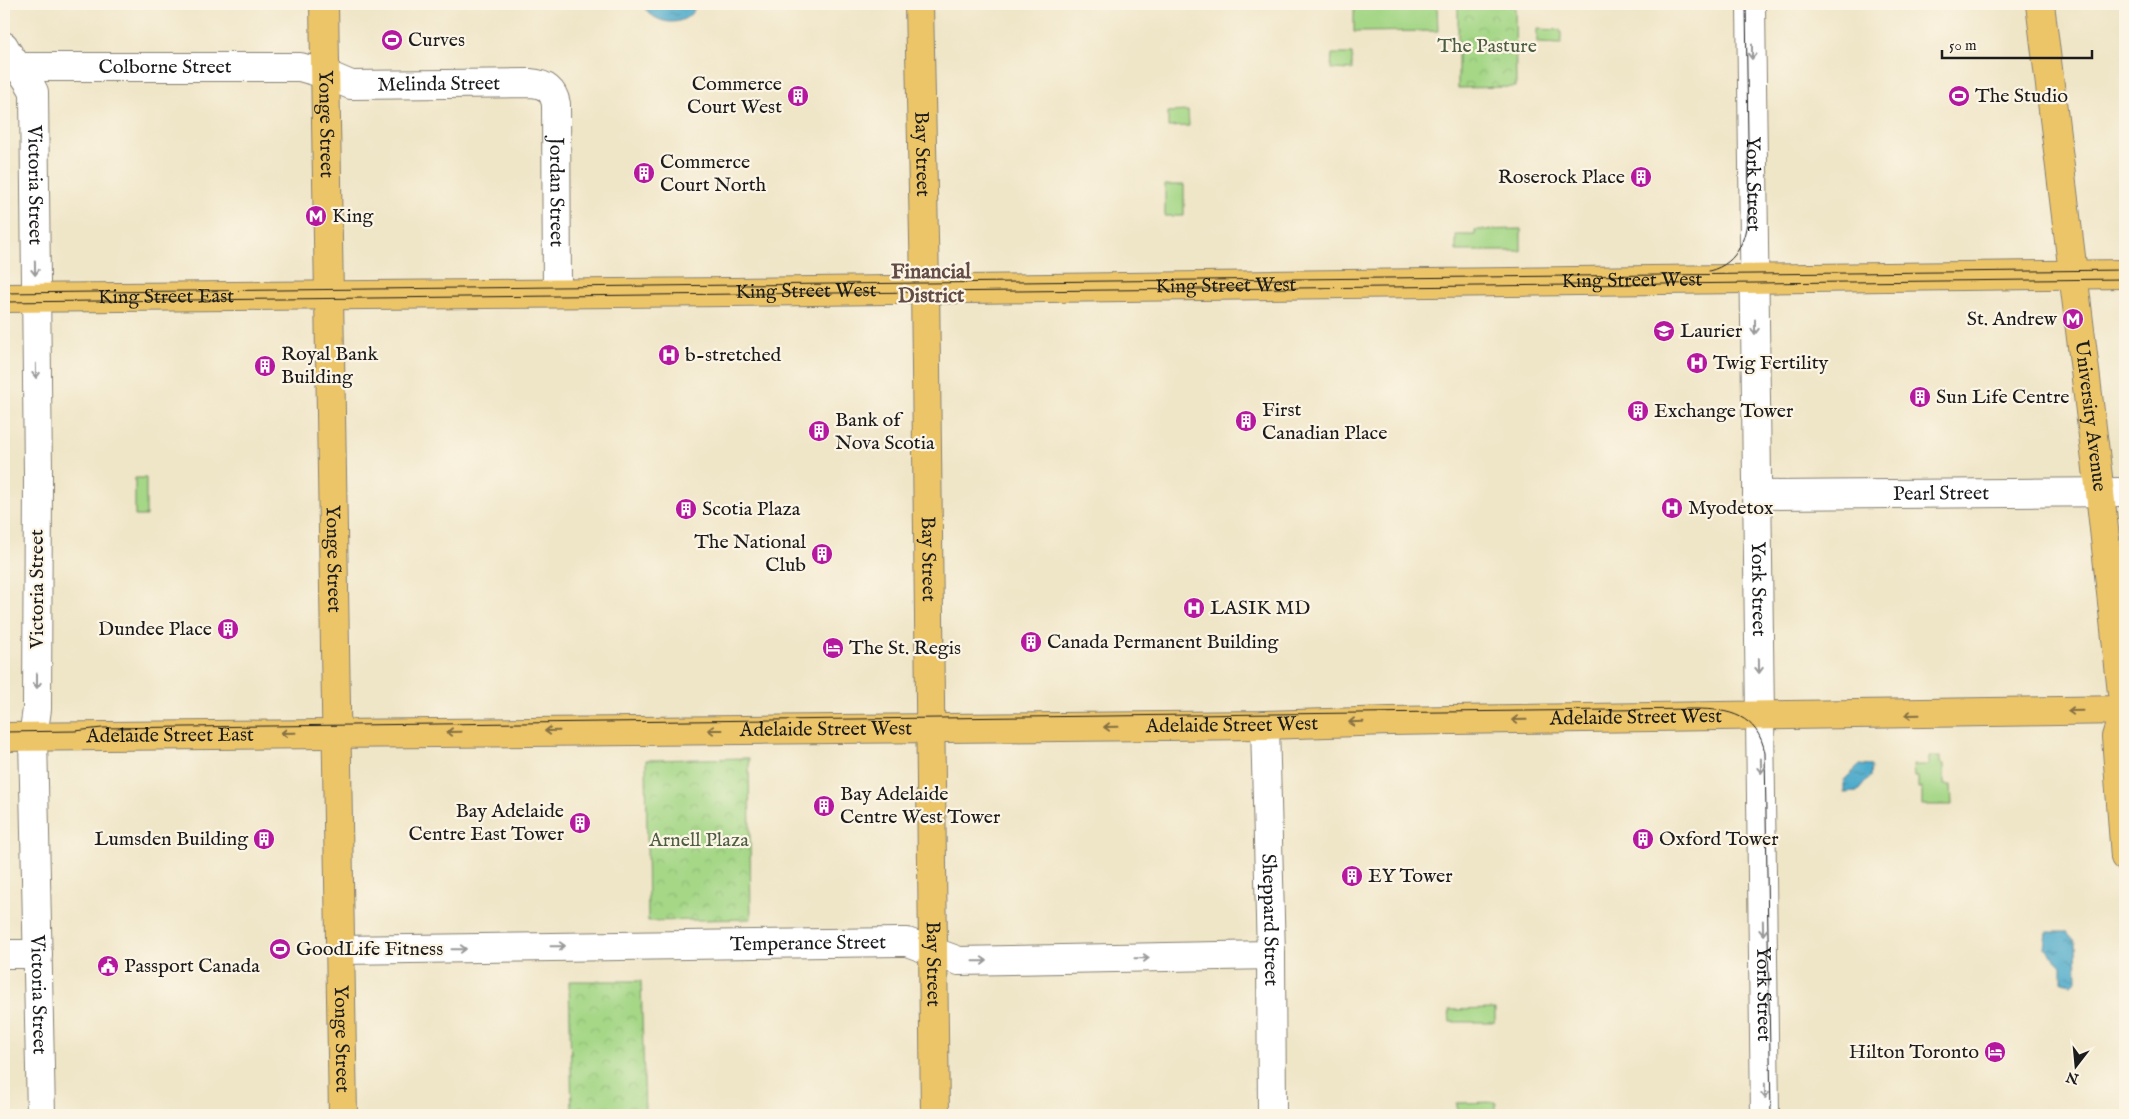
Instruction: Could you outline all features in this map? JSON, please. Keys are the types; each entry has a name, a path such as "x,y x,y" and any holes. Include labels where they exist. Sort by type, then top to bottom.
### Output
{"main road":[{"name":"Yonge Street","path":"324,4 343,1115"},
{"name":"Bay Street","path":"919,4 925,289 935,1115"},
{"name":"University Avenue","path":"2040,4 2072,275 2112,493 2125,711 2116,737 2125,857"},
{"name":"King Street West","path":"328,295 2125,274"},
{"name":"King Street East","path":"4,298 328,295"},
{"name":"Adelaide Street West","path":"336,733 1265,725 1390,721 2125,711"},
{"name":"Adelaide Street East","path":"4,737 336,733"}],"street":[{"name":"York Street","path":"1752,4 1766,1115"},
{"name":"Colborne Street","path":"9,60 300,67 326,74"},
{"name":"Victoria Street","path":"9,60 28,79 34,92 38,460 37,710 33,737 41,1115"},
{"name":"Melinda Street","path":"326,74 351,85 530,83 544,86 553,93"},
{"name":"Jordan Street","path":"553,93 556,104 557,293"},
{"name":"Pearl Street","path":"1757,495 2112,493"},
{"name":"Sheppard Street","path":"1265,725 1271,955 1272,1115"},
{"name":"Temperance Street","path":"340,950 907,942 959,961 1271,955"},
{"path":"4,954 38,954"}],"green space":[{"path":"1354,4 1437,4 1438,31 1354,32"},
{"name":"The Pasture","path":"1458,4 1515,4 1516,87 1458,88"},
{"path":"1537,29 1561,30 1561,44 1537,43"},
{"path":"1332,54 1352,54 1352,70 1331,69"},
{"path":"1188,111 1189,126 1168,127 1168,112"},
{"path":"1165,185 1184,185 1184,216 1165,216"},
{"path":"1521,229 1521,251 1456,251 1456,235 1475,235 1475,230"},
{"path":"135,478 146,478 146,516 135,516"},
{"path":"1929,757 1940,757 1940,763 1944,764 1944,785 1951,785 1952,805 1922,805 1922,788 1918,788 1918,777 1914,777 1913,765 1929,765"},
{"name":"Arnell Plaza","path":"749,758 751,919 648,921 646,760"},
{"path":"569,981 641,981 645,1115 572,1115"},
{"path":"1495,1009 1495,1022 1450,1022 1449,1010"},
{"path":"1496,1102 1496,1115 1457,1115 1457,1103"}],"water":[{"path":"642,4 697,4 686,18 670,22 654,17"},
{"path":"1860,765 1871,766 1870,777 1857,792 1844,793 1844,780"},
{"path":"2047,932 2067,932 2076,942 2077,980 2071,984 2062,982 2062,966 2045,948"}],"tram line":[{"path":"1709,271 1720,267 1735,255 1740,247 1748,218 1746,4"},
{"path":"4,293 2125,270"},
{"path":"4,302 2125,279"},
{"path":"4,732 75,731 102,728 1695,709 1730,713 1749,722 1756,730 1765,753 1771,1115"}],"place":[{"name":"Curves","path":"392,40"},
{"name":"Commerce Court West","path":"798,96"},
{"name":"The Studio","path":"1959,96"},
{"name":"Commerce Court North","path":"644,173"},
{"name":"Roserock Place","path":"1641,177"},
{"name":"King","path":"316,216"},
{"name":"St. Andrew","path":"2073,319"},
{"name":"Laurier","path":"1664,331"},
{"name":"b-stretched","path":"669,355"},
{"name":"Twig Fertility","path":"1697,363"},
{"name":"Royal Bank Building","path":"265,366"},
{"name":"Sun Life Centre","path":"1920,397"},
{"name":"Exchange Tower","path":"1638,411"},
{"name":"First Canadian Place","path":"1246,421"},
{"name":"Bank of Nova Scotia","path":"819,431"},
{"name":"Myodetox","path":"1672,508"},
{"name":"Scotia Plaza","path":"686,509"},
{"name":"The National Club","path":"822,554"},
{"name":"LASIK MD","path":"1194,608"},
{"name":"Dundee Place","path":"228,629"},
{"name":"Canada Permanent Building","path":"1031,642"},
{"name":"The St. Regis","path":"833,648"},
{"name":"Bay Adelaide Centre West Tower","path":"824,806"},
{"name":"Bay Adelaide Centre East Tower","path":"580,823"},
{"name":"Lumsden Building","path":"264,839"},
{"name":"Oxford Tower","path":"1643,839"},
{"name":"EY Tower","path":"1352,876"},
{"name":"GoodLife Fitness","path":"280,949"},
{"name":"Passport Canada","path":"108,966"},
{"name":"Hilton Toronto","path":"1995,1052"}],"district":[{"name":"Financial District","path":"931,284"}]}
